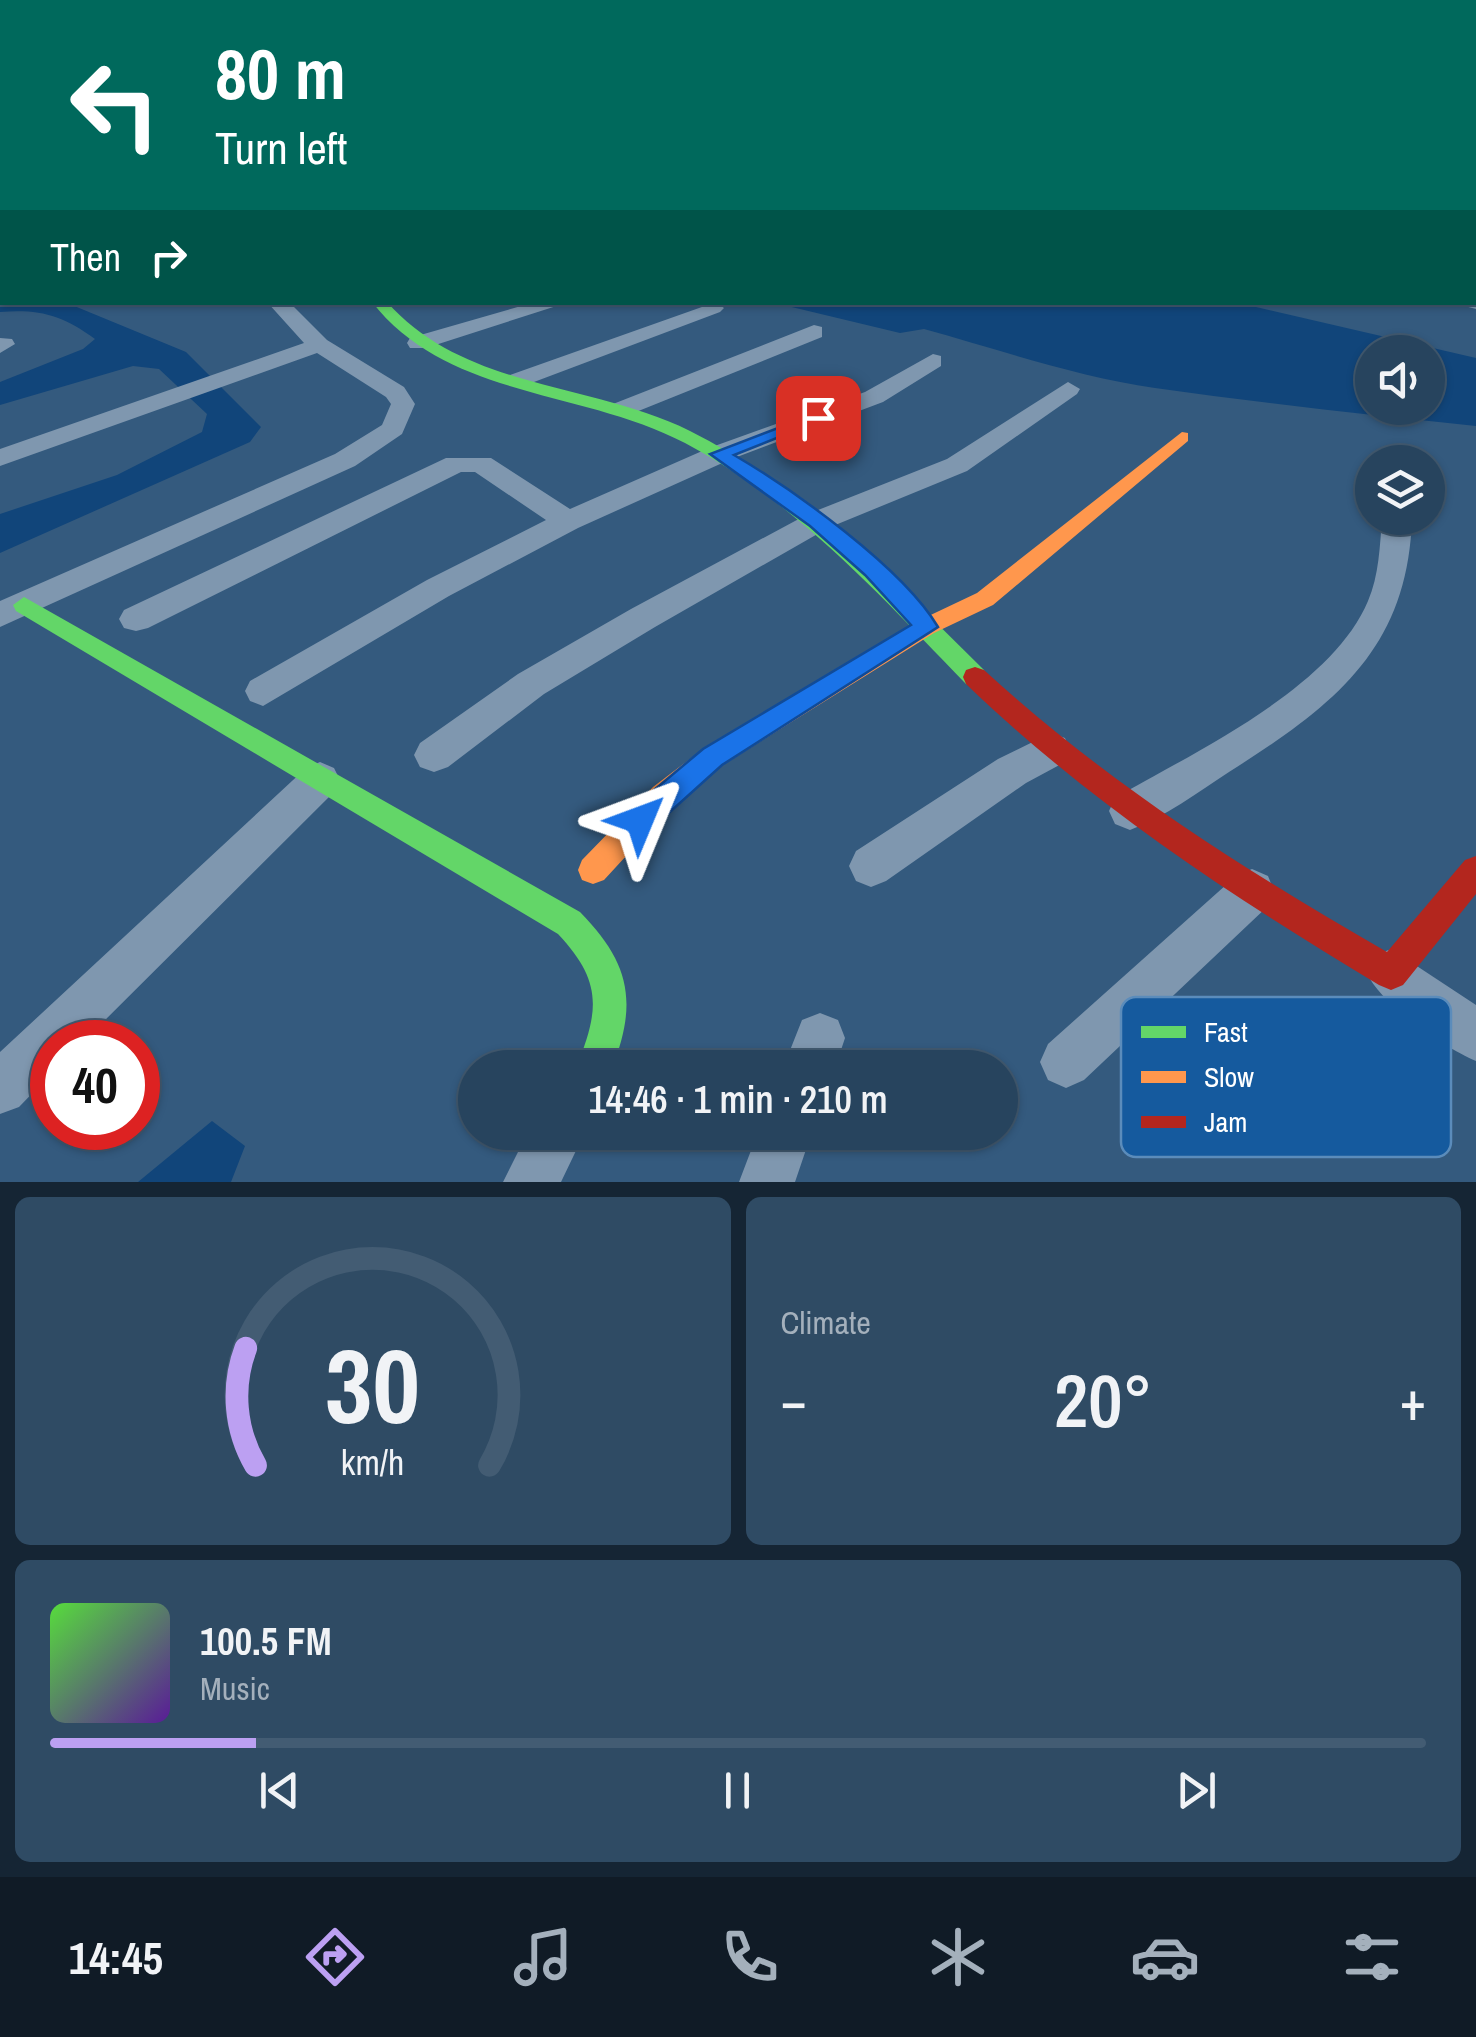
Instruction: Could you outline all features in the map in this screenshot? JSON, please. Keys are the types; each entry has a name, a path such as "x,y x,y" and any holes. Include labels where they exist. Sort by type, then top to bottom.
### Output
{"street":[{"path":"12,610 345,460 393,429 403,404 395,392 320,346 279,305"},
{"path":"381,305 400,332 418,343 518,380 622,409 719,454 776,488 873,570 1051,750 1130,811 1423,997"},
{"path":"418,343 549,305"},
{"path":"518,380 712,308"},
{"path":"622,409 814,332"},
{"path":"0,458 320,346"},
{"path":"263,691 438,588 568,521 719,454 874,397 933,360"},
{"path":"434,755 531,684 818,521 957,465 1068,389"},
{"path":"593,870 663,796 712,757 926,627 984,599 1182,437"},
{"path":"136,619 468,461 481,464 568,521"},
{"path":"1130,811 1262,730 1312,693 1344,660 1383,605 1394,535"},
{"path":"12,610 569,923 592,942 611,972 614,1006 600,1050"},
{"path":"871,866 1012,771 1051,750"},
{"path":"0,1088 320,780"},
{"path":"1391,973 1476,870"},
{"path":"1137,997 1252,891"},
{"path":"1066,1062 1121,1011"},
{"path":"1451,1017 1476,1036"},
{"path":"531,1182 548,1150"},
{"path":"767,1182 779,1150"}],"water":[{"path":"0,305 72,305 186,352 261,427 250,442 0,553 0,514 117,475 202,432 207,414 159,369 133,366 0,405 0,382 83,349 95,339 50,315 0,312"},
{"path":"783,305 1248,305 1377,335 1355,335 1355,412 1155,388 1068,370 924,329 900,333"},
{"path":"1445,351 1476,358 1476,426 1445,423"},
{"path":"212,1121 245,1146 231,1182 138,1182"}],"traffic: fast":[{"path":"382,305 401,327 456,362 640,415 741,468 847,550 975,677"},
{"path":"24,605 569,923 586,940 606,973 611,1008 601,1050"}],"traffic: slow":[{"path":"593,870 663,796 713,757 926,627 985,599 1182,437"}],"traffic: jam":[{"path":"975,677 1023,722 1122,802 1226,873 1391,973 1476,870"}],"route":[{"path":"640,820 712,757 926,627 873,570 818,521 776,488 719,454 818,418"}]}
